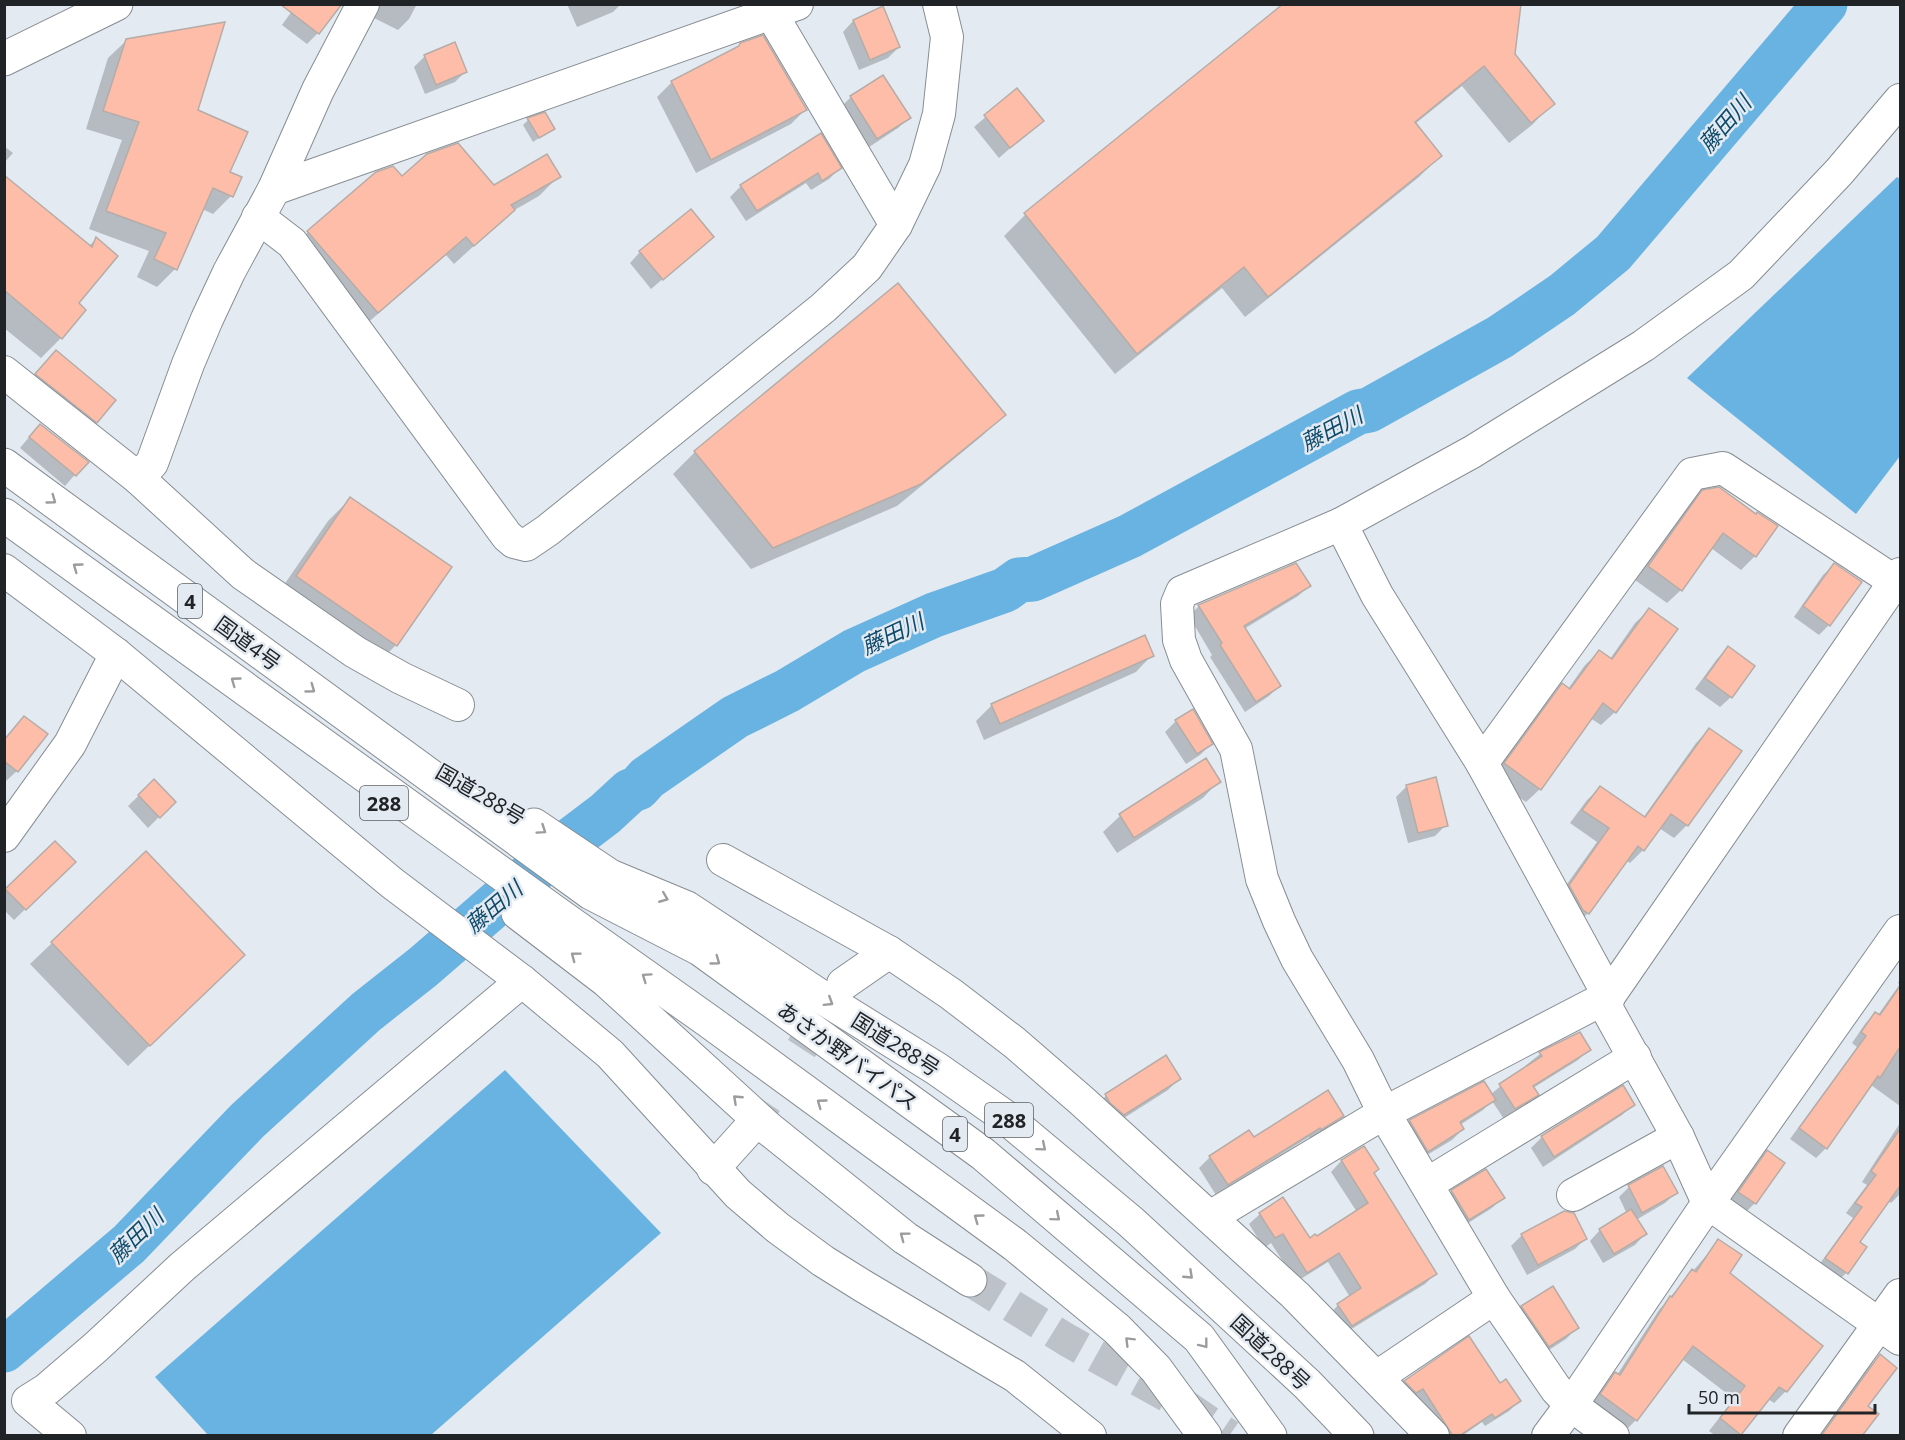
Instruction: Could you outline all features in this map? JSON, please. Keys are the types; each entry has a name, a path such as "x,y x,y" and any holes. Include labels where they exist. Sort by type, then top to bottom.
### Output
{"main road":[{"path":"6,54 116,4"},
{"name":"国道4号","path":"4,465 375,737"},
{"name":"国道4号","path":"4,515 333,753"},
{"name":"国道288号","path":"375,737 487,805 601,885 687,908 820,996 937,1069 1004,1116 1131,1222 1306,1384 1357,1436"},
{"name":"288","path":"333,753 442,844 555,926 607,981 769,1129 905,1238 970,1280"},
{"name":"あさか野バイパス","path":"601,885 700,949 983,1154 1199,1338 1270,1436"},
{"path":"555,926 710,1022 1015,1245 1117,1329 1133,1345 1156,1369 1205,1436"}],"street":[{"path":"138,478 152,463 207,319 274,189 318,90 363,4"},
{"path":"258,218 292,243 507,536 514,542 526,545 548,530 822,308 867,267 896,225 925,165 939,114 947,37 939,4"},
{"path":"274,189 785,10 896,225"},
{"path":"1613,1436 1571,1405 1556,1389 1494,1298 1384,1113 1358,1060 1297,959 1262,879 1236,749 1186,660 1179,640 1177,604 1182,592 1341,524 1472,452 1623,359 1741,275 1839,172 1900,100"},
{"path":"4,372 138,478 243,574 355,652 401,678 458,705"},
{"path":"1482,763 1692,474 1723,468 1899,580 1609,996 1606,1007 1678,1137 1708,1203 1890,1332"},
{"path":"1341,524 1377,595 1482,763 1609,996"},
{"path":"4,570 116,654 392,883 514,975 610,1054 713,1169 770,1221 823,1261 1015,1376 1090,1436"},
{"path":"4,836 70,744 116,654"},
{"path":"723,860 889,952 951,994 1015,1043 1295,1295 1433,1436"},
{"path":"1548,1436 1708,1203 1900,931"},
{"path":"843,984 889,952"},
{"path":"70,1436 28,1401 47,1389 96,1347 182,1267 514,975"},
{"path":"1210,1217 1384,1113 1609,996"},
{"path":"1427,1184 1635,1057"},
{"path":"713,1169 749,1129"},
{"path":"1573,1195 1678,1137"},
{"path":"1799,1436 1890,1332 1900,1295"},
{"path":"1377,1377 1494,1298"}],"water":[{"path":"1897,177 1900,179 1900,456 1856,514 1687,378"},
{"path":"505,1070 661,1233 431,1435 208,1435 155,1377"}],"building":[{"path":"280,4 342,4 319,34"},
{"path":"1283,4 1521,4 1515,54 1555,104 1531,123 1484,66 1415,122 1442,156 1268,297 1244,267 1137,354 1024,213"},
{"path":"883,6 900,47 870,60 853,20"},
{"path":"225,22 198,110 248,132 230,172 242,177 233,197 213,188 177,270 154,259 166,233 106,211 139,122 103,111 126,39"},
{"path":"763,35 807,110 711,160 671,81 739,46 740,43"},
{"path":"455,42 467,72 436,85 424,55"},
{"path":"883,75 911,118 877,139 850,96"},
{"path":"1017,88 1044,121 1010,148 984,115"},
{"path":"545,112 555,129 539,138 527,118"},
{"path":"821,133 842,168 822,181 818,173 757,211 740,185"},
{"path":"458,143 494,185 547,154 561,177 511,205 515,210 474,246 466,237 378,313 307,231 376,172 393,166 402,176 427,154"},
{"path":"4,175 92,247 96,237 118,256 79,303 86,310 62,339 4,290"},
{"path":"691,209 714,237 663,280 639,251"},
{"path":"898,283 1006,415 921,484 773,548 694,451"},
{"path":"56,350 116,400 97,423 35,374"},
{"path":"40,424 89,462 76,476 29,437"},
{"path":"1719,487 1756,514 1757,512 1778,526 1756,557 1723,533 1682,591 1648,566 1702,490"},
{"path":"350,497 452,567 397,646 296,576"},
{"path":"1296,563 1311,586 1244,626 1281,686 1256,702 1198,605"},
{"path":"1834,563 1862,582 1830,626 1803,606"},
{"path":"1649,608 1678,629 1616,713 1603,703 1541,790 1504,763 1562,683 1570,689 1599,650 1612,659"},
{"path":"1145,635 1154,656 1000,724 991,704"},
{"path":"1728,646 1755,666 1732,698 1705,678"},
{"path":"1193,709 1213,744 1197,754 1175,720"},
{"path":"24,716 48,734 18,772 4,761 4,740"},
{"path":"1709,728 1742,751 1688,826 1671,814 1644,851 1638,846 1589,914 1583,910 1569,885 1609,828 1582,810 1600,786 1645,817"},
{"path":"1206,758 1221,782 1134,838 1119,814"},
{"path":"1436,777 1448,826 1418,833 1406,785"},
{"path":"154,779 176,802 160,818 138,795"},
{"path":"55,841 76,862 26,910 5,889"},
{"path":"146,851 245,955 150,1046 51,942"},
{"path":"1900,986 1900,1047 1827,1149 1799,1128 1866,1036 1861,1032 1875,1012 1880,1015"},
{"path":"1580,1032 1591,1050 1533,1086 1539,1095 1515,1109 1499,1084 1542,1056 1539,1052"},
{"path":"1166,1055 1181,1079 1124,1115 1110,1103 1105,1094"},
{"path":"1484,1081 1496,1100 1460,1122 1464,1129 1428,1152 1409,1120"},
{"path":"1623,1085 1635,1105 1554,1157 1541,1136"},
{"path":"1328,1090 1344,1116 1321,1130 1320,1128 1228,1185 1209,1156 1249,1130 1254,1137"},
{"path":"1900,1129 1900,1186 1860,1242 1867,1247 1848,1274 1825,1258 1862,1207 1855,1203 1876,1175 1871,1171"},
{"path":"1364,1146 1379,1169 1374,1173 1437,1274 1352,1326 1337,1304 1361,1288 1339,1253 1307,1273 1283,1234 1275,1238 1259,1213 1283,1197 1310,1238 1315,1234 1317,1236 1368,1203 1341,1160"},
{"path":"1767,1150 1785,1163 1756,1204 1738,1192"},
{"path":"1663,1166 1678,1193 1642,1213 1628,1185"},
{"path":"1486,1169 1505,1198 1469,1220 1451,1190"},
{"path":"1631,1209 1647,1234 1614,1254 1599,1229"},
{"path":"1564,1211 1574,1213 1587,1239 1538,1265 1521,1234"},
{"path":"1718,1239 1742,1255 1730,1273 1823,1346 1787,1392 1779,1387 1741,1435 1720,1418 1745,1386 1693,1346 1637,1421 1600,1394 1615,1372 1620,1375 1670,1296 1672,1297 1692,1269 1696,1272"},
{"path":"1553,1286 1579,1328 1549,1347 1521,1306"},
{"path":"1469,1336 1500,1383 1506,1379 1521,1401 1495,1418 1492,1414 1459,1436 1453,1436 1423,1389 1416,1393 1404,1381"},
{"path":"1880,1354 1897,1368 1868,1406 1879,1414 1862,1436 1821,1436"}],"waterway":[{"name":"藤田川","path":"4,1350 129,1244 247,1121 366,1012 423,967 564,845 605,814 630,791 638,788 647,778 735,717 787,691 854,651 934,615 1005,590 1019,580 1033,579 1130,536 1358,412 1369,410 1500,337 1562,295 1613,253 1825,4"}],"tunnel":[{"path":"749,1129 827,1009"},
{"path":"970,1280 1067,1340 1184,1405 1229,1436"}]}
